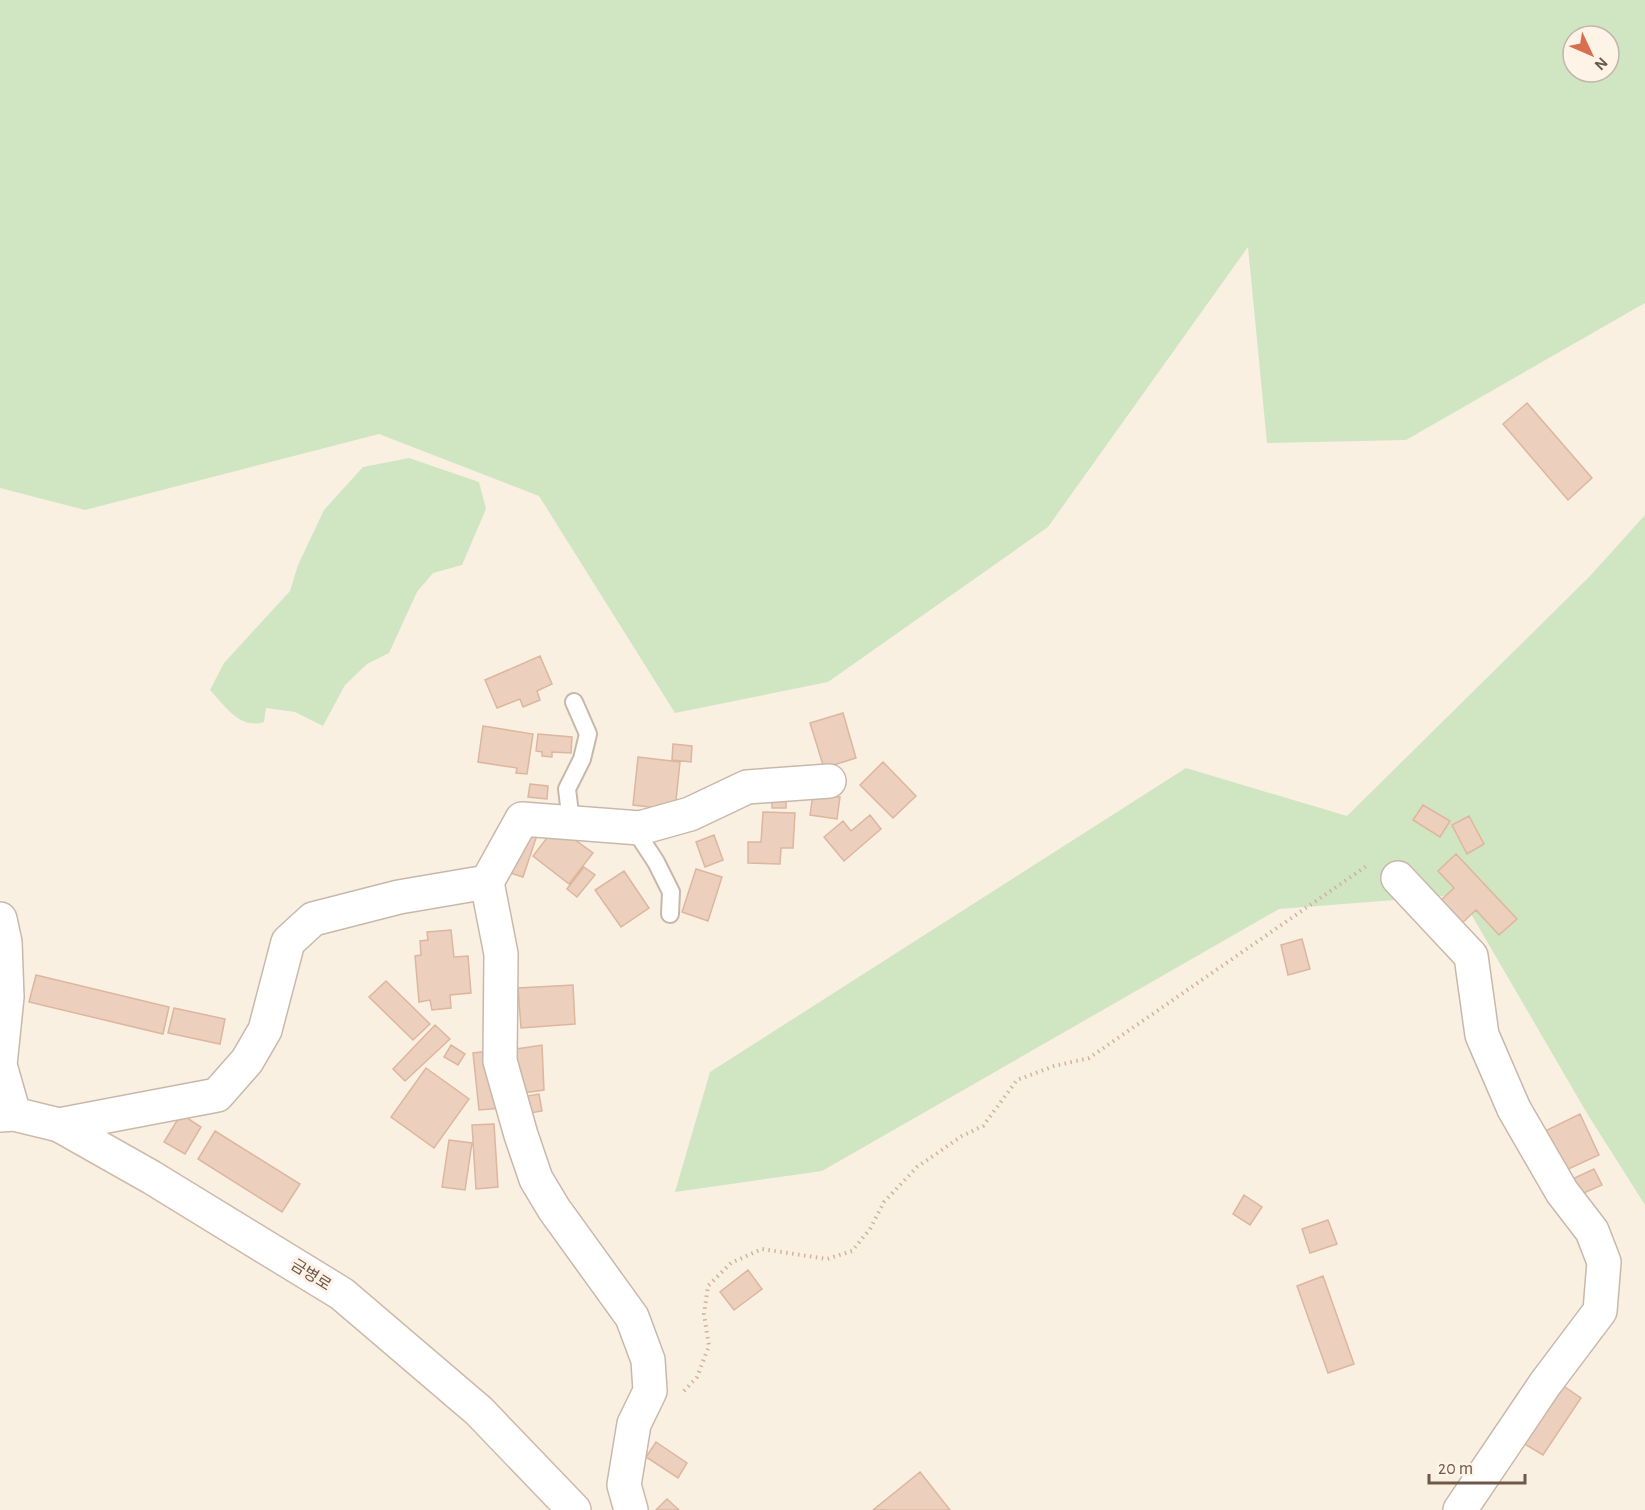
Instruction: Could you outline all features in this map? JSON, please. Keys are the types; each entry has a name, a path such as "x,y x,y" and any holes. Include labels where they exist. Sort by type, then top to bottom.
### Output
{"street":[{"path":"631,1510 624,1485 634,1424 650,1391 648,1360 632,1317 554,1209 536,1179 521,1135 500,1061 501,954 487,882 522,819 640,828 690,814 747,787 829,782"},
{"path":"1398,878 1471,956 1482,1035 1514,1109 1562,1192 1592,1231 1604,1262 1600,1311 1545,1384 1460,1510"},
{"path":"59,1125 217,1095 247,1061 265,1030 288,942 313,919 399,897 487,882"},
{"path":"0,919 5,942 7,997 0,1065 7,1115"},
{"name":"금병로","path":"7,1115 59,1125 151,1177 342,1294 479,1411 574,1510"}],"lane":[{"path":"571,822 567,789 582,759 588,734 574,702"},
{"path":"633,827 656,862 671,892 670,914"}],"path":[{"path":"681,1394 697,1377 709,1346 704,1314 708,1286 731,1263 762,1249 827,1259 852,1251 870,1229 884,1202 917,1167 962,1136 983,1126 1017,1080 1054,1066 1089,1058 1378,858 1398,878"}],"green space":[{"path":"0,0 1645,0 1645,303 1406,440 1267,443 1248,247 1048,527 828,682 675,713 539,496 379,434 85,510 0,488"},
{"path":"409,458 479,482 486,509 462,565 433,573 417,592 389,653 367,664 345,685 323,726 295,712 266,708 264,722 255,724 233,715 210,690 224,663 290,591 298,565 324,510 363,467"},
{"path":"1645,515 1645,1205 1588,1115 1460,895 1279,909 822,1171 675,1192 710,1072 1186,768 1347,816 1590,576"}],"building":[{"path":"1527,403 1592,478 1568,500 1503,424"},
{"path":"540,656 552,684 537,691 540,700 523,707 520,699 497,708 485,680"},
{"path":"843,713 856,758 824,768 810,723"},
{"path":"483,726 533,734 527,774 516,773 517,768 478,762"},
{"path":"538,734 572,737 571,753 552,752 552,757 542,756 542,752 536,751"},
{"path":"673,744 692,746 691,762 672,760"},
{"path":"638,757 680,762 675,810 633,805"},
{"path":"883,762 916,796 893,818 860,785"},
{"path":"530,784 548,786 547,799 528,797"},
{"path":"813,794 840,797 837,819 810,815"},
{"path":"772,796 786,796 786,808 772,808"},
{"path":"1423,805 1450,821 1440,837 1413,820"},
{"path":"763,812 795,813 793,848 781,848 780,864 748,863 748,842 761,842"},
{"path":"870,815 881,829 844,861 824,837 843,821 851,831"},
{"path":"1469,816 1484,844 1467,854 1452,825"},
{"path":"519,826 538,832 523,877 504,871"},
{"path":"556,826 593,853 569,884 533,856"},
{"path":"714,835 723,860 705,867 696,842"},
{"path":"1456,854 1517,919 1499,935 1476,910 1461,924 1440,901 1454,888 1438,871"},
{"path":"584,867 595,875 577,897 567,889"},
{"path":"696,869 722,877 708,921 682,912"},
{"path":"624,871 649,908 621,927 595,890"},
{"path":"451,930 454,957 468,956 471,993 450,995 451,1008 432,1010 430,1000 419,1002 415,956 421,955 420,941 428,940 427,932"},
{"path":"1302,939 1310,969 1288,975 1281,945"},
{"path":"36,975 169,1007 163,1034 29,1002"},
{"path":"386,981 430,1024 413,1040 369,997"},
{"path":"573,985 575,1024 521,1028 518,988"},
{"path":"174,1008 225,1019 220,1044 168,1033"},
{"path":"435,1025 450,1039 405,1081 393,1069"},
{"path":"451,1045 465,1054 458,1065 444,1057"},
{"path":"542,1045 544,1090 516,1094 510,1050"},
{"path":"497,1050 502,1108 479,1110 473,1053"},
{"path":"426,1068 469,1099 434,1148 391,1117"},
{"path":"539,1094 542,1111 524,1114 521,1097"},
{"path":"181,1114 201,1127 185,1154 164,1142"},
{"path":"1580,1114 1599,1155 1564,1171 1545,1131"},
{"path":"494,1124 498,1187 476,1189 472,1125"},
{"path":"215,1131 300,1184 282,1212 198,1159"},
{"path":"449,1140 472,1143 465,1190 442,1187"},
{"path":"1594,1169 1602,1185 1577,1196 1570,1180"},
{"path":"1244,1195 1262,1207 1250,1225 1233,1214"},
{"path":"1328,1220 1337,1244 1310,1253 1302,1229"},
{"path":"748,1270 762,1289 734,1310 720,1292"},
{"path":"1323,1276 1354,1364 1328,1373 1297,1286"},
{"path":"1562,1385 1581,1398 1543,1455 1523,1443"},
{"path":"656,1442 687,1463 678,1478 646,1457"},
{"path":"920,1472 950,1510 873,1510"},
{"path":"667,1499 679,1510 656,1510"}]}
